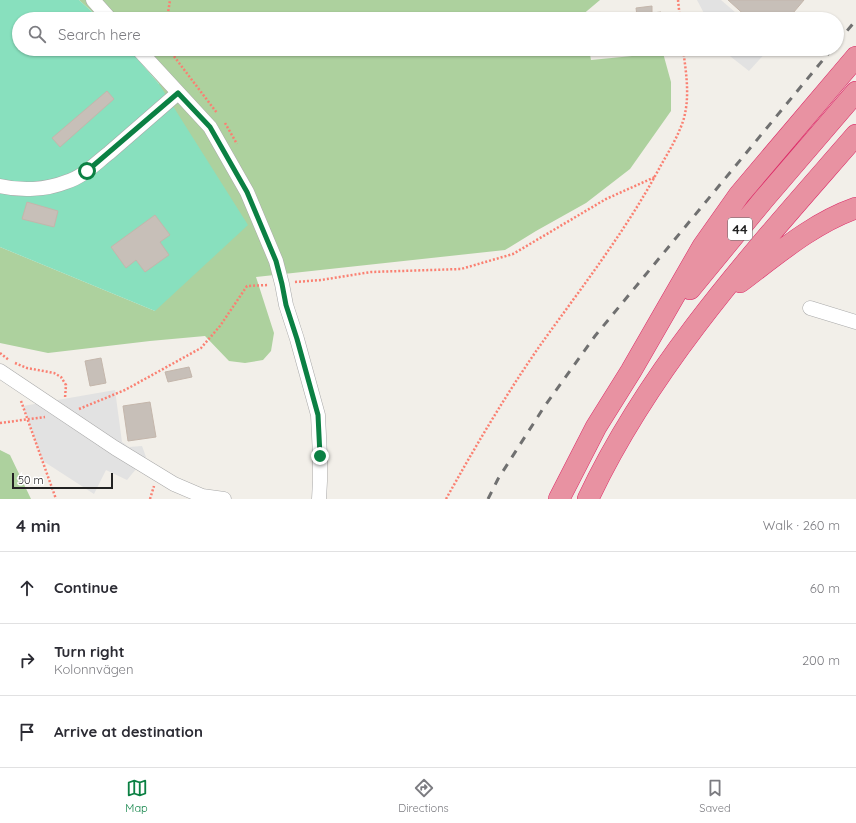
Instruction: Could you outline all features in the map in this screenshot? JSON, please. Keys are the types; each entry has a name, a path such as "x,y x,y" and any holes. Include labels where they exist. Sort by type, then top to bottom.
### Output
{"highway":[{"path":"631,371 703,246 739,195 856,57"},
{"name":"44","path":"558,499 596,427 631,371 662,326 692,286 856,92"},
{"name":"44","path":"588,499 620,438 649,391 682,343 754,254 856,135"},
{"path":"714,302 785,249 818,227 856,208"}],"street":[{"path":"94,0 104,12"},
{"path":"144,56 210,127 247,192 276,261 286,305 318,415 320,456 319,499"},
{"path":"0,186 30,189 67,182 87,171 177,91"},
{"path":"810,308 856,322"},
{"path":"0,371 115,448 174,484 202,496 224,499"}],"path":[{"path":"168,12 170,0"},
{"path":"678,0 679,12"},
{"path":"446,499 502,404 538,349 627,224 655,177 679,132 684,119 687,106 687,84 684,56"},
{"path":"0,423 65,414 125,390 201,348 220,326 247,286 321,280 371,272 461,269 513,254 606,199 655,177"},
{"path":"0,353 13,362 27,368 54,373 61,377 66,385 65,414"},
{"path":"13,380 56,499"}],"green space":[{"path":"0,0 79,0 92,12 12,12 12,56 135,56 159,84 248,225 155,311 0,247"},
{"path":"79,0 600,0 586,12 92,12"},
{"path":"135,56 590,56 591,60 632,56 664,56 671,82 671,111 630,169 586,203 505,250 256,277 274,333 271,351 263,360 245,363 229,361 205,336 48,353 0,343 0,247 155,311 159,84"},
{"path":"0,450 10,455 31,499 0,499"}],"shaded area":[{"path":"697,0 721,0 735,12 703,12"},
{"path":"730,56 763,56 749,71"},
{"path":"115,390 122,442 129,447 142,446 146,457 127,480 106,470 94,494 43,461 23,406"}],"building":[{"path":"728,0 804,0 794,12 741,12"},
{"path":"652,6 652,12 636,12 636,8"},
{"path":"107,91 114,99 60,147 52,138"},
{"path":"27,202 58,211 54,227 22,219"},
{"path":"155,215 170,235 160,242 169,255 145,272 136,260 126,268 111,247"},
{"path":"101,358 106,383 90,386 85,361"},
{"path":"189,367 192,377 168,382 165,372"},
{"path":"150,402 156,437 128,441 123,406"}],"railway":[{"path":"844,35 856,20"},
{"path":"488,499 498,479 544,407 595,336 826,56"}],"route":[{"path":"87,171 178,93 210,127 247,192 276,261 286,305 318,415 320,456"}]}
